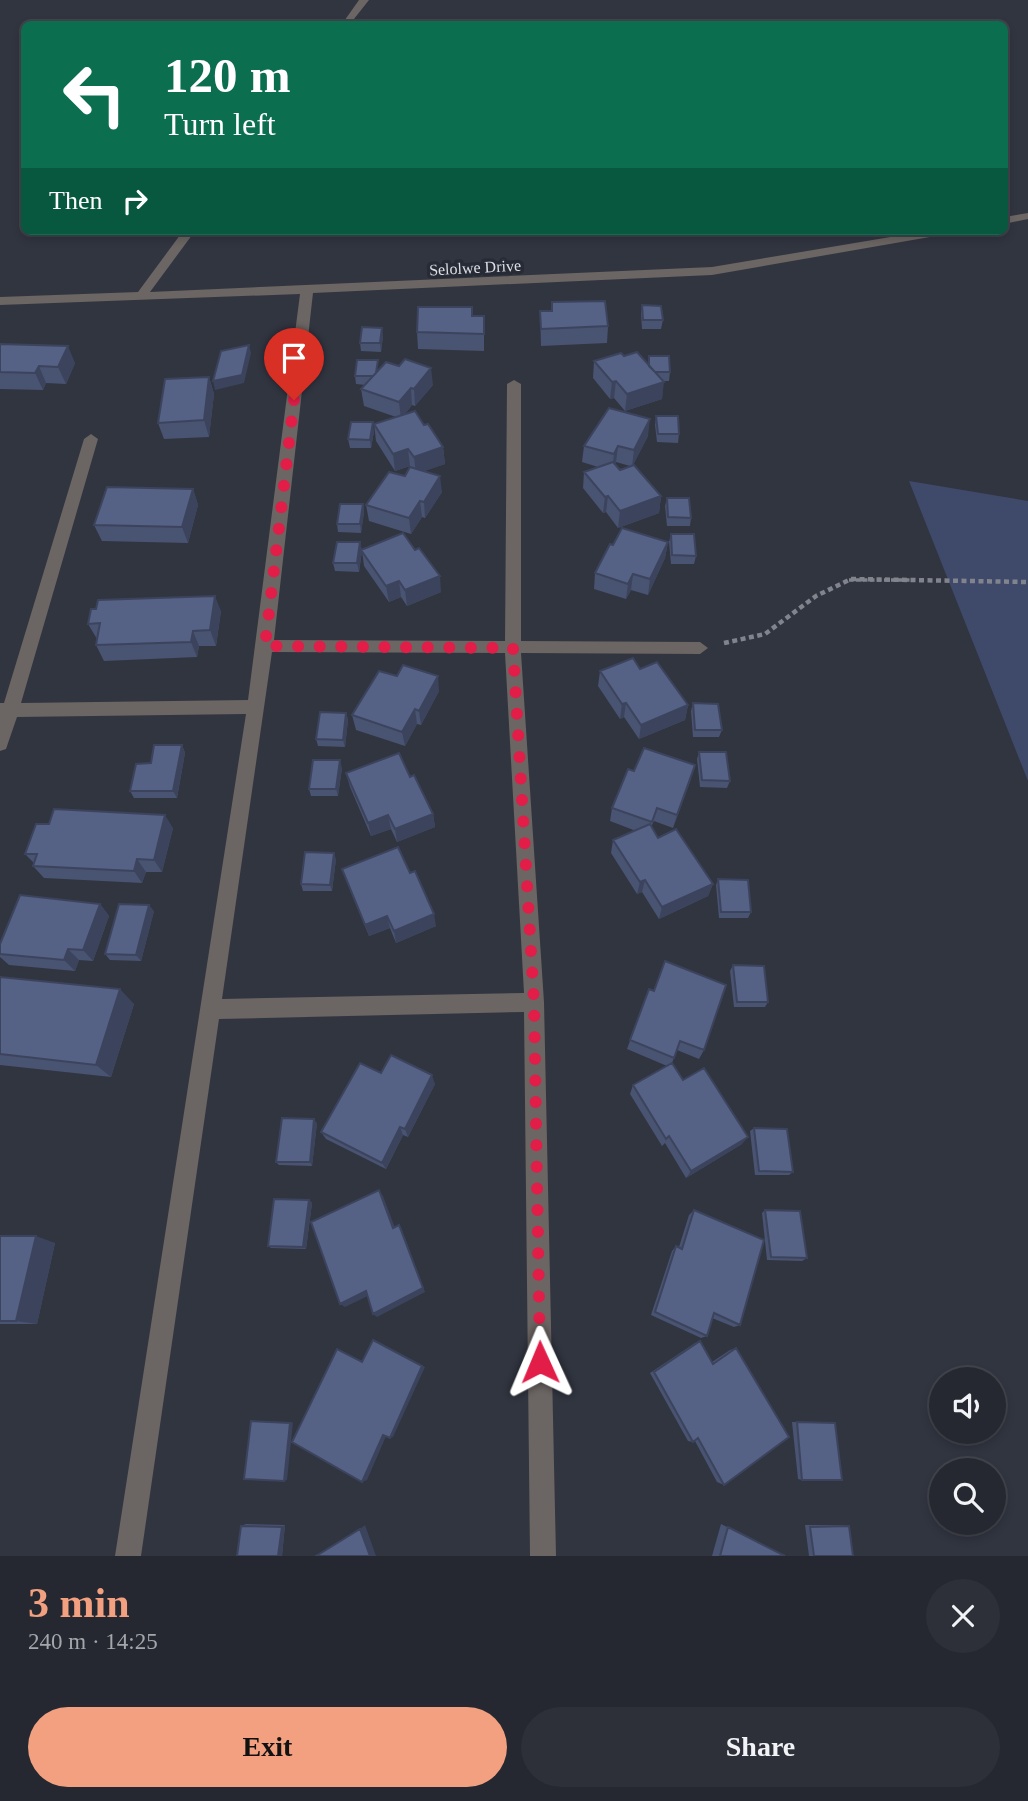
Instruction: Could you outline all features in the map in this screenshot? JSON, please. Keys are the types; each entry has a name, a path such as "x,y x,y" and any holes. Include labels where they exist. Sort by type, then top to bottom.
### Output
{"street":[{"path":"348,21 364,0"},
{"path":"1008,220 1028,216"},
{"path":"142,295 186,235"},
{"name":"Selolwe Drive","path":"0,301 712,271 924,235"},
{"path":"128,1556 265,646 307,290"},
{"path":"514,384 513,648 534,1002 543,1556"},
{"path":"0,744 5,710 91,439"},
{"path":"265,646 700,648"},
{"path":"5,710 255,707"},
{"path":"211,1009 534,1002"}],"path":[{"path":"700,648 765,634 816,596 851,579 1028,582"}],"shaded area":[{"path":"909,481 1028,501 1028,781"}],"building":[{"path":"605,301 608,326 541,329 540,311 552,311 552,302"},
{"path":"642,305 661,306 663,320 643,320"},
{"path":"418,307 472,307 472,316 484,316 484,334 417,332"},
{"path":"362,327 382,328 380,343 360,343"},
{"path":"0,344 68,346 58,367 39,366 35,373 0,372"},
{"path":"249,345 242,375 213,381 221,351"},
{"path":"637,352 664,382 627,394 616,381 612,382 594,361 621,353 624,356"},
{"path":"649,356 669,356 670,372 655,372 649,366"},
{"path":"405,359 431,368 399,402 361,389 386,362 399,366"},
{"path":"357,360 378,360 376,373 373,376 355,376"},
{"path":"209,377 204,420 158,423 165,379"},
{"path":"609,408 650,419 634,450 618,446 614,454 584,446"},
{"path":"415,411 424,425 428,424 443,447 414,457 408,449 393,454 374,424"},
{"path":"656,416 678,416 679,434 658,434"},
{"path":"351,422 373,422 370,440 348,439"},
{"path":"613,462 620,470 634,465 661,496 620,511 584,472"},
{"path":"410,467 440,476 424,502 420,501 409,518 366,505 389,472 405,476"},
{"path":"107,487 193,489 182,527 94,525"},
{"path":"667,498 689,498 691,518 668,517"},
{"path":"340,504 363,504 360,524 337,524"},
{"path":"622,528 668,542 650,579 633,574 628,584 595,573"},
{"path":"403,533 415,550 419,548 440,576 405,590 399,581 386,586 361,550"},
{"path":"671,534 694,534 696,556 672,555"},
{"path":"337,542 360,542 357,563 333,563"},
{"path":"215,596 210,630 193,631 191,642 96,645 100,623 88,624 91,609 96,609 98,600"},
{"path":"633,658 640,669 657,662 688,705 641,725 626,703 622,704 600,671"},
{"path":"403,665 438,676 419,711 415,709 402,732 352,715 379,671 397,676"},
{"path":"693,703 718,704 722,730 695,730"},
{"path":"320,712 346,713 343,740 316,739"},
{"path":"154,745 182,745 173,791 130,791 136,764 151,763"},
{"path":"644,748 695,765 677,815 657,808 652,822 612,808 628,769 634,771"},
{"path":"699,752 726,752 730,781 702,780"},
{"path":"399,753 410,777 414,775 433,814 395,829 388,815 368,823 346,773"},
{"path":"313,760 340,760 336,789 309,789"},
{"path":"54,809 165,815 154,860 137,859 134,871 33,866 37,854 25,854 36,824 49,824"},
{"path":"650,824 658,838 676,829 713,884 662,907 645,880 640,882 613,840"},
{"path":"398,847 410,873 415,871 434,914 394,931 387,916 365,925 342,869"},
{"path":"305,852 334,853 330,885 301,884"},
{"path":"718,879 748,880 751,912 721,912"},
{"path":"20,895 100,904 83,950 68,949 64,960 0,954 0,944"},
{"path":"119,904 149,905 136,955 105,954"},
{"path":"665,961 726,985 704,1050 680,1041 674,1058 630,1040 649,989 654,991"},
{"path":"733,965 764,966 768,1002 737,1002"},
{"path":"0,977 120,989 96,1065 0,1054"},
{"path":"391,1055 432,1075 405,1129 400,1127 382,1163 321,1132 360,1063 381,1073"},
{"path":"672,1063 683,1080 704,1068 748,1137 691,1171 669,1136 666,1139 633,1085"},
{"path":"282,1118 314,1119 310,1162 276,1162"},
{"path":"754,1128 787,1129 793,1172 759,1171"},
{"path":"379,1190 393,1228 399,1225 423,1288 373,1314 366,1291 340,1304 311,1222"},
{"path":"274,1199 309,1200 303,1247 268,1246"},
{"path":"694,1210 764,1240 740,1325 714,1313 707,1336 655,1312 676,1246 682,1249"},
{"path":"765,1210 800,1211 807,1258 771,1257"},
{"path":"0,1236 36,1236 16,1321 0,1321"},
{"path":"373,1340 422,1366 390,1438 383,1435 362,1482 292,1442 337,1349 362,1362"},
{"path":"700,1341 713,1364 736,1348 789,1437 724,1485 698,1438 693,1442 654,1372"},
{"path":"251,1421 290,1423 284,1481 244,1479"},
{"path":"797,1422 835,1423 842,1480 802,1480"},
{"path":"241,1526 282,1527 278,1556 237,1556"},
{"path":"849,1526 853,1556 814,1556 810,1527"},
{"path":"728,1527 785,1556 720,1556"},
{"path":"360,1529 370,1556 316,1556"}],"route":[{"path":"294,400 265,646 513,648 534,1002 540,1362"}]}
